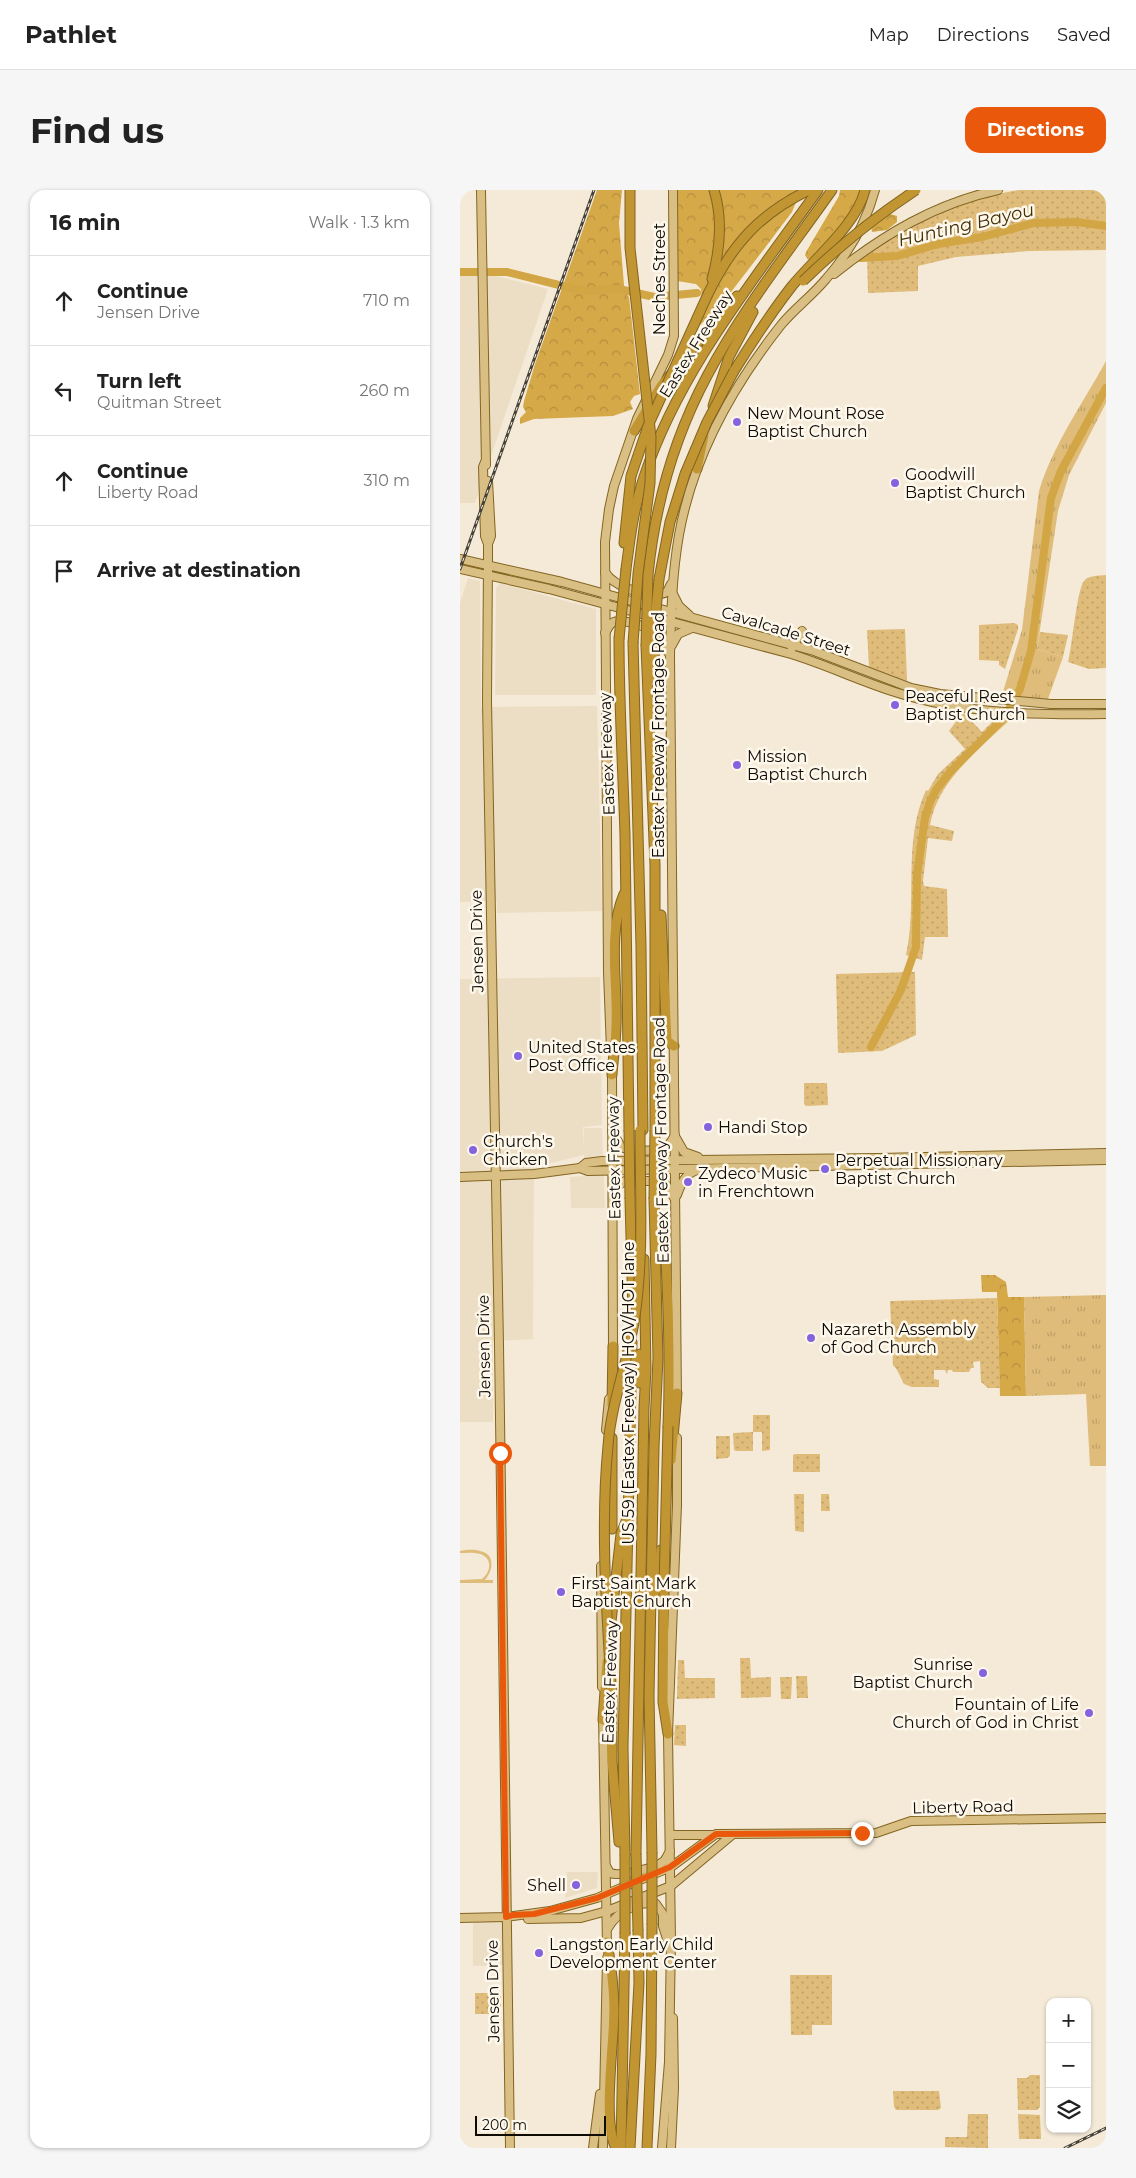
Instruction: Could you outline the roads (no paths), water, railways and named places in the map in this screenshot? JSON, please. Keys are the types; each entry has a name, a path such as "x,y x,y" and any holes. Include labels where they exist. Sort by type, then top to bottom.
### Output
{"highway":[{"name":"US 59 (Eastex Freeway) HOV/HOT lane","path":"630,190 630,248 649,407 651,452 650,483 637,583 633,643 641,946 640,993 646,1369 636,1853 639,1983 630,2148"},
{"path":"708,294 719,243 720,221 714,190"},
{"path":"624,569 626,510 631,476 648,426 708,294 732,252 754,226 776,208 809,190"},
{"name":"Eastex Freeway","path":"621,2148 625,1934 623,1747 633,1316 626,890 623,764 619,702 619,639 624,569 639,493 664,426 704,353 818,190"},
{"name":"Eastex Freeway","path":"647,2148 651,2054 652,1926 649,1696 653,1484 658,1358 654,1199 655,891 648,704 650,647 648,575 661,494 675,450 692,407 721,351 832,190"},
{"path":"650,647 658,579 670,522 685,474 707,422 734,371 769,318 854,216 865,190"},
{"path":"801,279 869,223 917,190"},
{"path":"697,469 704,435 729,357 783,259"},
{"path":"634,432 661,386 765,264"},
{"path":"612,1075 616,1025 615,938 618,908 626,890"},
{"path":"655,891 660,904 667,1041 674,1046"},
{"name":"Eastex Freeway","path":"637,1828 634,1734 642,1130"},
{"path":"655,1209 662,1226 665,1256 670,1378 663,1702 668,1734"},
{"path":"612,1700 606,1593 606,1465 608,1443 633,1333 640,1262"},
{"path":"613,1346 613,1770 623,1854"},
{"path":"646,1369 647,1467 653,1484"},
{"path":"651,1601 658,1582 678,1392"},
{"path":"603,1720 607,1656 621,1534 629,1512"},
{"path":"607,1942 613,1978 614,2010 610,2110 612,2141 616,2148"}],"main road":[{"name":"Jensen Drive","path":"481,190 485,462 488,468 491,536 488,544 487,701 499,1345 510,2148"},
{"name":"Neches Street","path":"634,432 637,419 672,345 675,304 673,190"},
{"name":"Eastex Freeway Frontage Road","path":"662,2148 668,2062 671,1951 668,1734 677,1505 678,1392 670,652 672,590 684,515 697,469 721,414 753,362 789,315 826,280 849,249 864,222 876,190"},
{"path":"826,280 877,242 922,217 958,201 998,190"},
{"path":"604,2148 607,1911 600,1632 604,1455 613,1346 612,1075 608,972 604,571 605,538 612,494 634,432"},
{"name":"Cavalcade Street","path":"460,559 551,579 793,645 828,656 912,688 962,698 1072,705 1106,704"},
{"name":"Cavalcade Street","path":"460,570 549,589 791,654 819,662 910,697 947,706 1063,715 1106,714"},
{"path":"604,571 610,580 619,586 653,595 667,592 673,581"},
{"path":"549,589 551,579"},
{"path":"672,590 679,606 692,617"},
{"path":"605,633 610,624 617,621 644,626 660,633 670,652"},
{"path":"670,652 678,634 692,628"},
{"path":"791,654 793,645 802,631"},
{"path":"910,697 912,688"},
{"path":"611,1130 621,1146 634,1150 664,1148 671,1142 675,1134"},
{"path":"675,1134 678,1144 684,1152 712,1160"},
{"path":"580,1168 586,1164 611,1161 1106,1153"},
{"path":"460,1177 534,1174 580,1168 611,1170 1106,1160"},
{"path":"676,1199 682,1182 687,1176 693,1171 708,1168"},
{"path":"612,1198 617,1186 625,1181 659,1181 666,1185 676,1199"},
{"name":"Liberty Road","path":"670,1835 876,1832 911,1821 1106,1818"},
{"path":"460,1918 534,1914 573,1904 606,1894 670,1867 714,1835 719,1838 719,1846"},
{"path":"506,1917 513,1920 572,1919 607,1911 671,1886 732,1835"},
{"path":"606,1866 610,1874 621,1875 655,1866 664,1861 670,1852"},
{"path":"607,1930 613,1919 618,1915 648,1902 656,1904 663,1914 663,1926 671,1951"},
{"path":"546,1918 572,1910 573,1904"},
{"path":"670,1971 675,2043 672,2148"},
{"path":"593,2148 602,2067 605,2060"}],"waterway":[{"name":"Hunting Bayou","path":"861,258 897,256 938,244 982,237 1034,223 1077,222 1106,226"},
{"name":"Hunting Bayou","path":"460,272 507,272 583,291 619,289 654,297 697,293"},
{"path":"871,1047 901,990 916,947 917,874 925,818 930,802 936,790 950,772 1004,718 1020,689 1031,651 1051,498 1061,471 1106,388"}],"railway":[{"path":"460,569 594,190"},
{"path":"1065,2148 1106,2128"}],"place":[{"name":"New Mount Rose Baptist Church","path":"737,422"},
{"name":"Goodwill Baptist Church","path":"895,483"},
{"name":"Peaceful Rest Baptist Church","path":"895,705"},
{"name":"Mission Baptist Church","path":"737,765"},
{"name":"United States Post Office","path":"518,1056"},
{"name":"Handi Stop","path":"708,1127"},
{"name":"Church's Chicken","path":"473,1150"},
{"name":"Perpetual Missionary Baptist Church","path":"825,1169"},
{"name":"Zydeco Music in Frenchtown","path":"688,1182"},
{"name":"Nazareth Assembly of God Church","path":"811,1338"},
{"name":"First Saint Mark Baptist Church","path":"561,1592"},
{"name":"Sunrise Baptist Church","path":"983,1673"},
{"name":"Fountain of Life Church of God in Christ","path":"1089,1713"},
{"name":"Shell","path":"576,1885"},
{"name":"Langston Early Child Development Center","path":"539,1953"}]}
